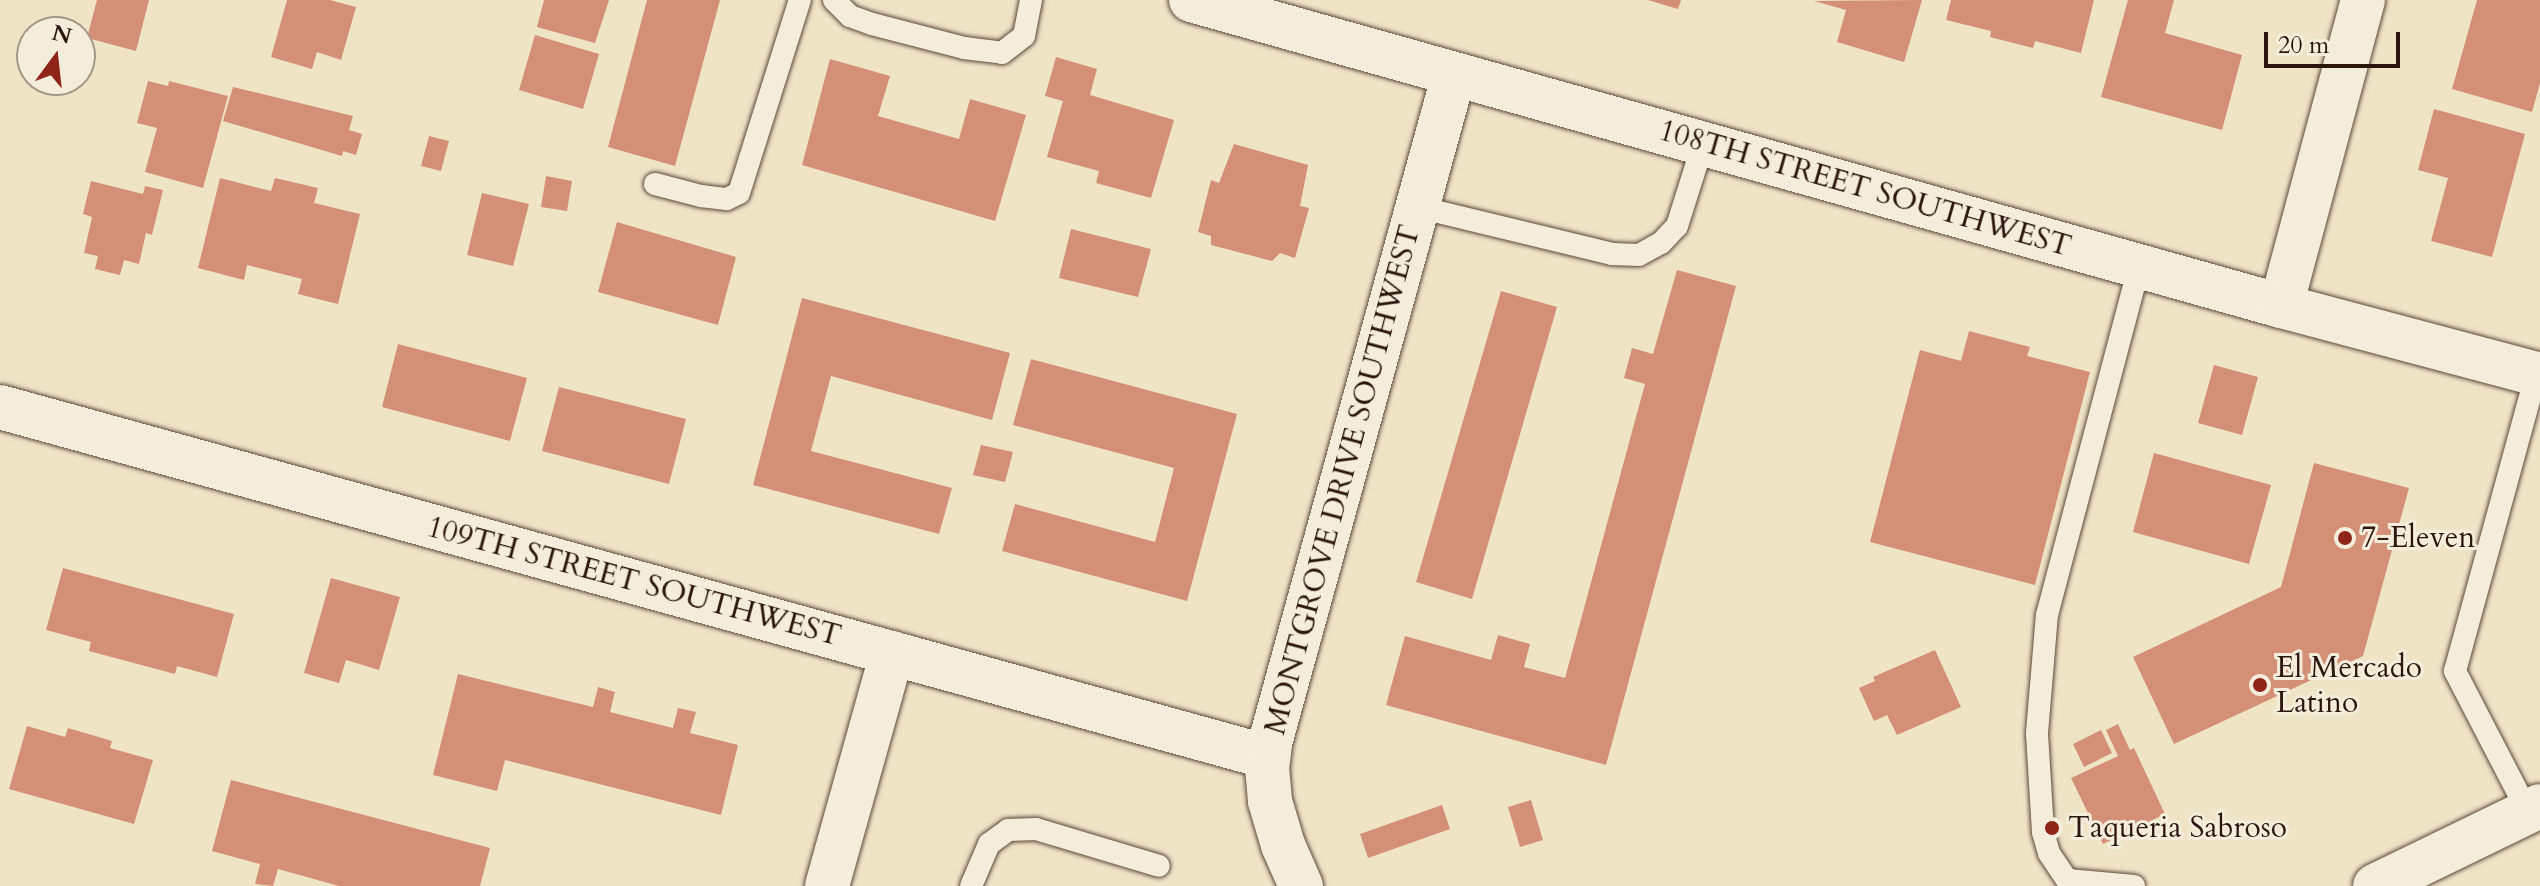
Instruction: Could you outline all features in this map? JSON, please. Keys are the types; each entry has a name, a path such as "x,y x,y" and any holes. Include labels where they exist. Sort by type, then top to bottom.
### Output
{"street":[{"name":"108TH STREET SOUTHWEST","path":"1191,0 2281,306 2538,374"},
{"path":"2281,306 2363,0"},
{"name":"MONTGROVE DRIVE SOUTHWEST","path":"1301,886 1273,815 1268,788 1268,757 1454,74"},
{"name":"109TH STREET SOUTHWEST","path":"0,407 1268,757"},
{"path":"827,886 892,653"},
{"path":"2375,886 2534,809"}],"lane":[{"path":"655,184 727,199 739,193 800,0"},
{"path":"834,0 850,16 872,24 964,48 1002,53 1024,36 1031,0"},
{"path":"1418,207 1612,254 1639,255 1661,243 1677,226 1703,144"},
{"path":"2134,886 2067,880 2049,853 2043,832 2037,733 2047,615 2139,266"},
{"path":"2534,809 2455,671 2538,374"},
{"path":"971,886 989,844 1008,830 1036,829 1159,866"}],"building":[{"path":"97,0 149,0 136,51 96,40 96,16 93,16"},
{"path":"287,0 330,0 356,7 341,60 317,52 312,69 271,57"},
{"path":"544,0 609,0 595,43 537,27"},
{"path":"647,0 720,0 675,166 608,147"},
{"path":"1648,0 1681,0 1678,9"},
{"path":"1922,0 1904,62 1837,42 1846,10 1814,1"},
{"path":"1951,0 2094,0 2081,53 2035,41 2033,48 1990,37 1991,31 1946,20"},
{"path":"2128,0 2174,0 2165,33 2242,55 2222,130 2101,97"},
{"path":"2477,0 2540,0 2540,83 2532,112 2452,89"},
{"path":"535,35 599,54 583,109 519,90"},
{"path":"1056,57 1097,69 1090,95 1174,120 1151,198 1096,183 1099,171 1047,157 1063,101 1045,96"},
{"path":"830,59 890,76 878,116 959,139 970,99 1026,115 995,221 802,165"},
{"path":"148,81 168,86 169,81 228,96 203,188 145,172 157,128 137,123"},
{"path":"233,87 353,116 349,130 362,134 356,155 343,151 342,156 223,121"},
{"path":"2434,109 2525,134 2492,257 2431,241 2448,178 2418,170"},
{"path":"429,136 449,141 441,171 421,166"},
{"path":"1234,144 1308,165 1300,206 1309,208 1295,258 1280,253 1272,261 1211,245 1211,236 1198,232 1211,180 1219,183"},
{"path":"546,176 572,181 567,211 541,207"},
{"path":"220,178 271,191 275,178 318,188 314,203 360,214 338,304 298,294 302,279 247,265 244,280 198,268"},
{"path":"91,181 143,194 145,186 163,190 152,235 146,233 139,264 124,260 120,275 95,269 98,256 84,253 92,217 83,214"},
{"path":"482,193 529,204 513,266 467,255"},
{"path":"617,222 736,257 718,325 598,292"},
{"path":"1071,229 1151,249 1138,297 1059,278"},
{"path":"1677,270 1736,286 1606,765 1386,705 1405,636 1491,660 1498,635 1530,644 1524,667 1565,678 1645,384 1624,378 1632,348 1653,354"},
{"path":"1501,291 1557,307 1472,599 1416,582"},
{"path":"802,298 1010,353 992,420 831,376 811,451 952,488 939,534 753,485"},
{"path":"1969,331 2030,347 2027,356 2090,372 2035,585 1870,542 1920,350 1961,361"},
{"path":"398,344 527,378 510,441 382,407"},
{"path":"1031,359 1237,414 1187,601 1002,551 1015,504 1155,542 1174,468 1013,425"},
{"path":"2214,365 2258,377 2242,435 2198,423"},
{"path":"559,387 686,419 669,484 542,451"},
{"path":"981,445 1013,452 1005,482 973,475"},
{"path":"2154,453 2271,485 2249,564 2133,532"},
{"path":"2314,463 2409,488 2363,656 2174,744 2133,657 2281,587"},
{"path":"63,568 234,614 217,677 177,666 175,674 89,651 91,642 46,630"},
{"path":"331,578 400,597 379,670 346,660 339,683 304,673"},
{"path":"1935,650 1961,707 1897,735 1887,715 1874,721 1859,688 1875,681 1873,677"},
{"path":"458,674 593,707 598,687 615,692 610,712 673,728 678,708 696,712 690,733 738,745 721,815 505,760 497,791 433,775"},
{"path":"2118,724 2130,750 2134,748 2165,814 2103,844 2071,778 2118,756 2106,730"},
{"path":"27,726 65,737 68,728 112,741 110,748 153,760 134,824 9,789"},
{"path":"2101,730 2112,753 2084,767 2073,744"},
{"path":"231,780 490,848 480,886 339,886 278,869 273,886 255,884 260,864 212,851"},
{"path":"1531,800 1543,840 1520,847 1508,807"},
{"path":"1442,805 1450,829 1368,858 1360,834"}],"place":[{"name":"7-Eleven","path":"2345,538"},
{"name":"El Mercado Latino","path":"2260,685"},
{"name":"Taqueria Sabroso","path":"2052,828"}]}
